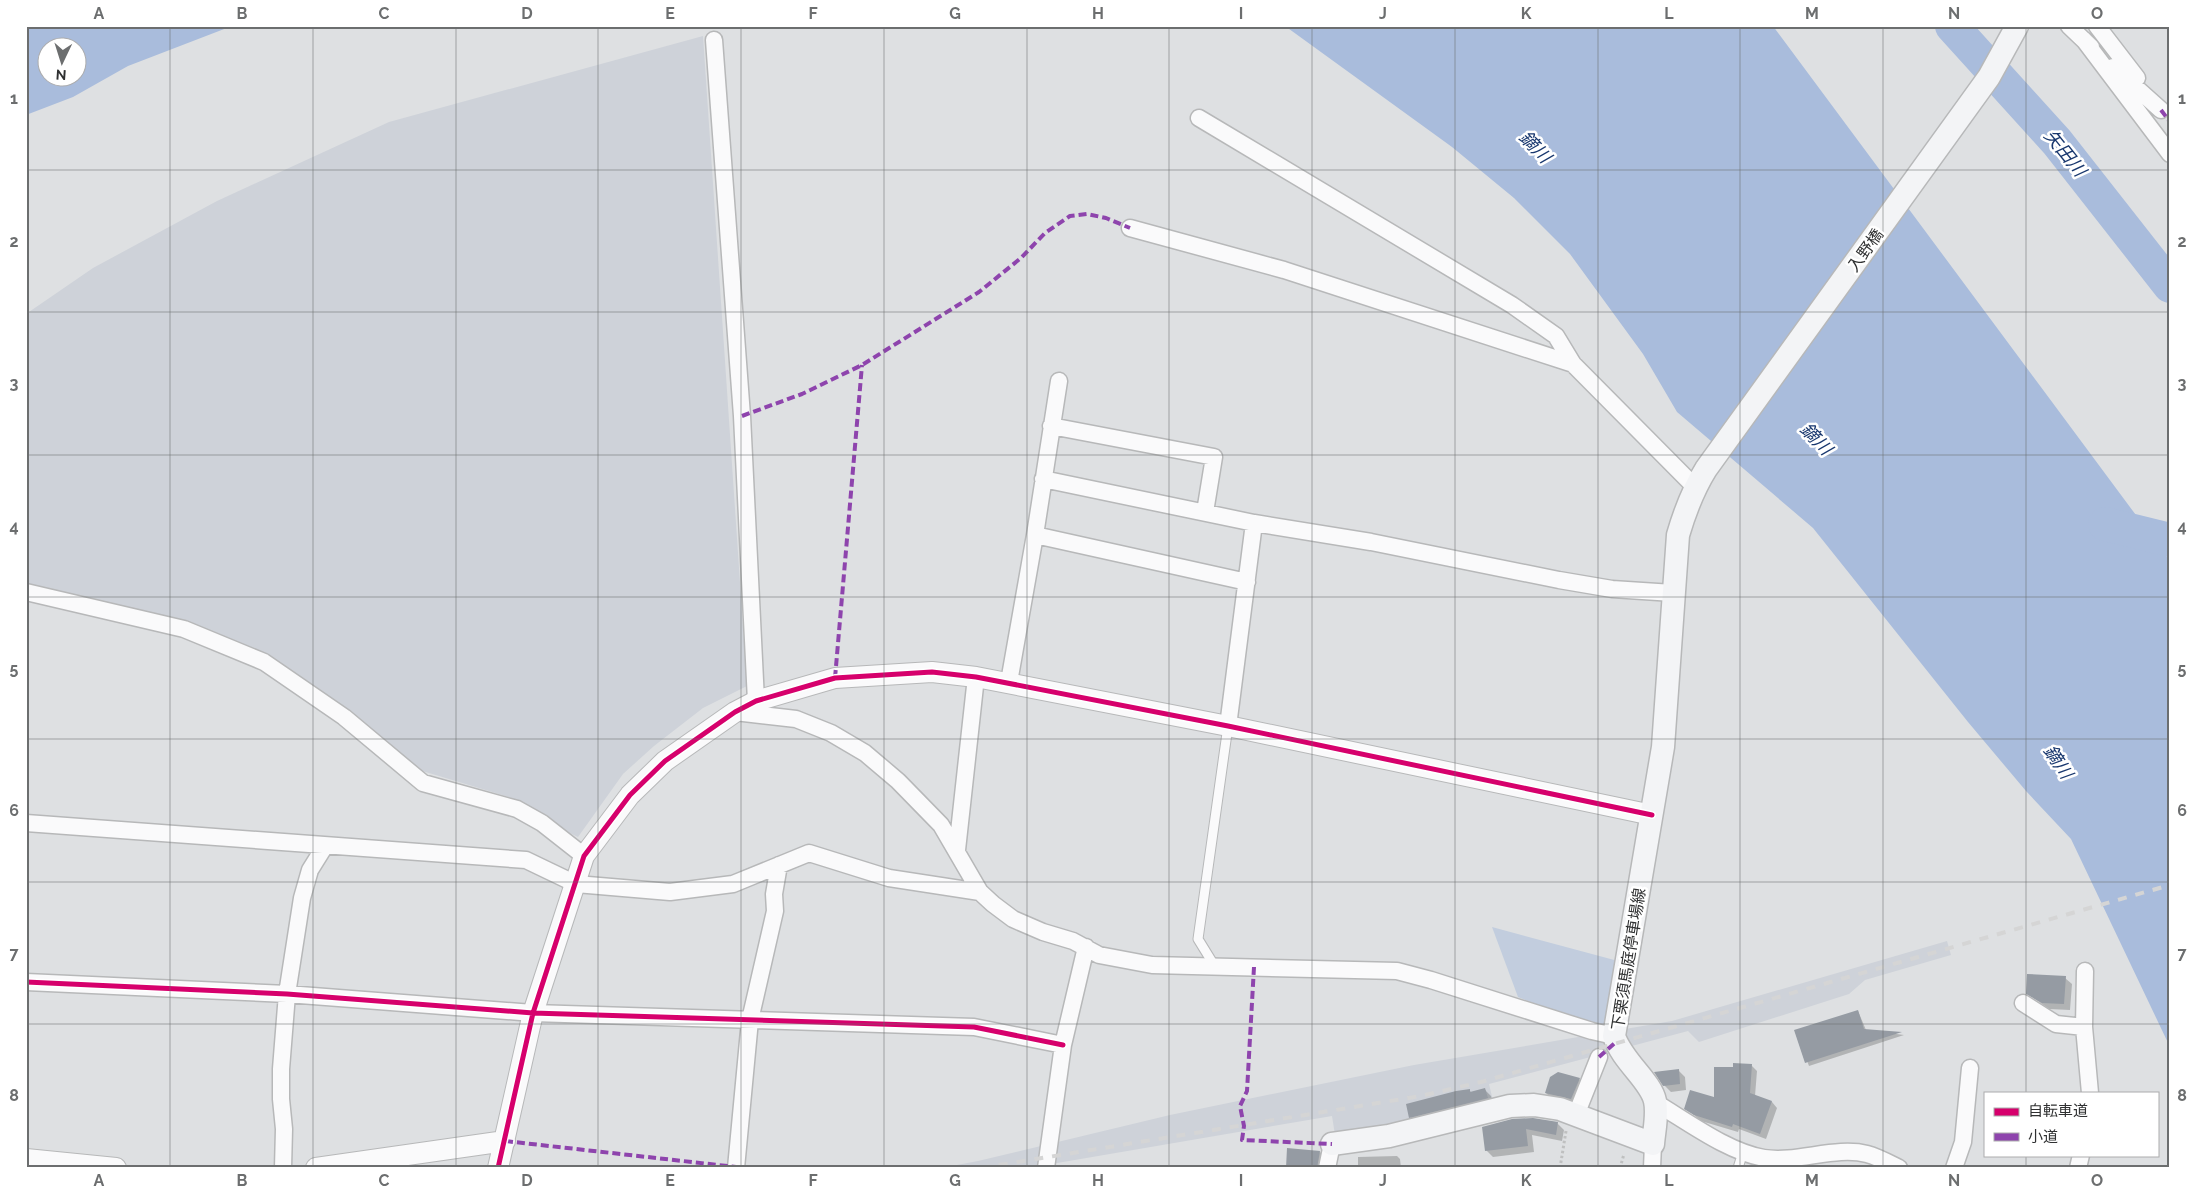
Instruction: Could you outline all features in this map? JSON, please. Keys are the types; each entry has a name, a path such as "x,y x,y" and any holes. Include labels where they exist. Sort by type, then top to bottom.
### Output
{"main road":[{"name":"入野橋","path":"1700,478 1989,77 2017,26"},
{"name":"下栗須馬庭停車場線","path":"1656,1103 1653,1094 1626,1061 1614,1036 1663,747 1678,535 1700,478"},
{"path":"1332,1144 1389,1136 1510,1106 1534,1105 1574,1114 1652,1144 1656,1103"}],"street":[{"path":"2069,26 2165,108"},
{"path":"2097,26 2165,108"},
{"path":"714,40 742,416 756,701"},
{"path":"2084,40 2170,154"},
{"path":"1199,118 1512,305 1556,336 1573,364 1700,478"},
{"path":"1130,228 1284,270 1573,364"},
{"path":"1009,682 1035,535 1059,381"},
{"path":"1051,426 1214,457 1205,512"},
{"path":"1044,479 1254,523 1371,542 1479,565 1604,587 1673,593"},
{"path":"1228,726 1254,523"},
{"path":"1035,535 1247,582"},
{"path":"26,592 184,629 264,662 344,718 423,783 518,809 542,823 584,856"},
{"path":"498,1168 533,1013 584,856 630,795 658,768 735,712 756,701 835,678 932,672 976,677 1228,726 1652,815"},
{"path":"957,850 976,677"},
{"path":"735,712 796,719 831,733 865,753 921,802 941,825 980,892 1013,919 1099,955 1144,964 1397,971 1592,1031 1614,1036"},
{"path":"26,823 526,860 576,884 670,892 733,884 808,853 889,878 980,892"},
{"path":"283,1168 284,1130 281,1076 286,994 302,898 310,870 325,846"},
{"path":"736,1168 750,1020 775,911 774,894 780,865"},
{"path":"1046,1168 1063,1045 1086,948"},
{"path":"2085,971 2084,1027 2090,1092"},
{"path":"26,982 286,994 533,1013 974,1027 1063,1045"},
{"path":"2023,1004 2056,1024 2084,1027"},
{"path":"1574,1114 1599,1057"},
{"path":"1954,1168 1963,1142 1970,1068"},
{"path":"1656,1103 1743,1152 1765,1158 1791,1159 1852,1152 1867,1154 1899,1168"},
{"path":"316,1168 505,1141"},
{"path":"1327,1168 1332,1144"},
{"path":"1652,1144 1652,1168"},
{"path":"26,1159 116,1168"}],"lane":[{"path":"1214,965 1198,939 1228,726"},
{"path":"1738,1168 1743,1152"}],"path":[{"path":"1560,1168 1574,1114"}],"shaded area":[{"path":"703,36 747,686 703,708 654,746 623,774 578,837 557,827 509,797 419,770 268,658 26,587 26,314 93,268 217,201 389,122"},
{"path":"1492,927 1618,961 1607,1019 1604,1024 1591,1027 1518,997"},
{"path":"1947,941 1951,955 1865,980 1849,994 1699,1042 1688,1031 1489,1084 1494,1105 1335,1135 1332,1116 1028,1168 941,1168 978,1161 1170,1115 1414,1065 1672,1021"}],"water":[{"path":"26,26 232,26 128,66 73,97 26,115"},
{"name":"鏑川","path":"1285,26 1773,26 2170,561 2170,1047 2071,839 2026,791 1968,722 1813,528 1677,412 1643,354 1570,254 1514,198 1452,147"}],"building":[{"path":"2027,974 2066,976 2064,1004 2042,1003 2026,994"},
{"path":"1858,1010 1864,1029 1902,1032 1805,1063 1794,1030"},
{"path":"1733,1063 1752,1064 1750,1093 1772,1101 1760,1134 1733,1124 1732,1127 1694,1115 1684,1109 1690,1090 1714,1097 1714,1067 1733,1067"},
{"path":"1679,1069 1680,1084 1663,1086 1654,1072"},
{"path":"1558,1072 1580,1078 1571,1099 1545,1093 1550,1077"},
{"path":"1485,1088 1488,1098 1409,1118 1406,1104 1456,1091 1470,1089 1470,1092"},
{"path":"1533,1118 1558,1122 1556,1135 1526,1129 1528,1146 1485,1151 1482,1127 1512,1119"},
{"path":"1287,1148 1320,1151 1317,1168 1286,1168"}],"waterway":[{"name":"矢田川","path":"1952,26 2057,142 2170,286"},
{"name":"矢田川","path":"2105,524 2170,540"}],"railway":[{"path":"981,1168 1421,1096 1481,1082 2170,885"}],"marked path":[{"path":"2161,110 2170,122"},
{"path":"742,416 802,394 862,365 979,292 1021,258 1045,233 1070,216 1087,214 1106,218 1130,228"},
{"path":"835,678 862,365"},
{"path":"1254,967 1247,1091 1240,1106 1244,1126 1242,1140 1332,1144"},
{"path":"1599,1057 1616,1042"},
{"path":"505,1141 736,1167 857,1168"}],"cycle path":[{"path":"498,1168 533,1013 584,856 630,795 665,761 735,712 756,701 835,678 932,672 976,677 1228,726 1652,815"},
{"path":"26,982 287,994 533,1013 974,1027 1063,1045"}]}
